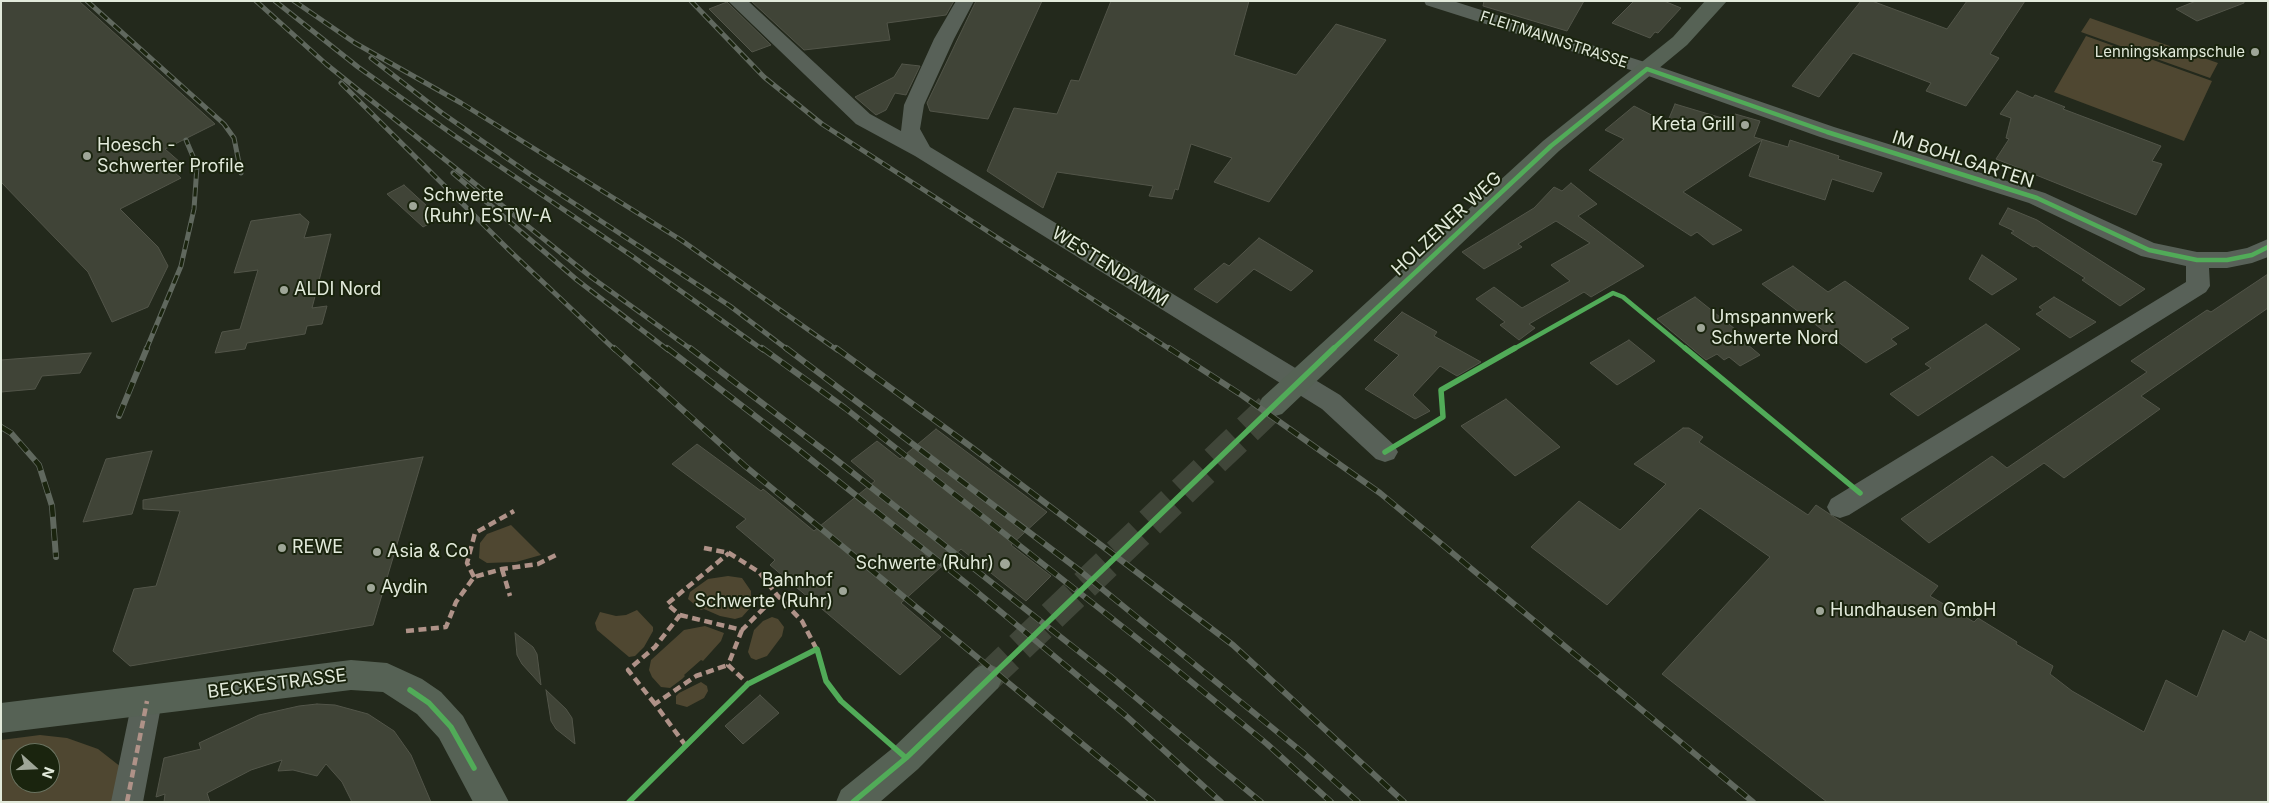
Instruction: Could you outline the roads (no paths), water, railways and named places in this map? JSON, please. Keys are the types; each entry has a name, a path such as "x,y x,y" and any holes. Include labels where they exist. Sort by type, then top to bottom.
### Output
{"main road":[{"name":"HOLZENER WEG","path":"1272,406 1551,146 1680,41 1718,1"},
{"name":"BECKESTRASSE","path":"1,718 351,675 387,678 410,690 429,704 451,727 492,802"},
{"path":"853,802 906,758 987,678"}],"street":[{"name":"WESTENDAMM","path":"736,1 863,119 922,151 1331,402 1386,452"},
{"name":"WESTENDAMM","path":"922,151 910,129 914,105 944,39 965,1"},
{"name":"FLEITMANNSTRASSE","path":"1433,1 1647,69"},
{"name":"IM BOHLGARTEN","path":"1647,69 1827,132 2037,198 2150,250 2197,260 2227,260 2252,256 2268,247"},
{"path":"1840,506 2198,286 2197,260"},
{"path":"127,802 146,701"}],"tunnel":[{"path":"987,678 1272,406"}],"railway":[{"path":"87,1 224,124 234,138 241,173"},
{"path":"256,1 326,64 591,277 692,350"},
{"path":"275,1 358,67 455,136 632,256 763,350"},
{"path":"294,1 355,43 461,103 681,240 837,350"},
{"path":"691,1 764,77 822,124 1171,350"},
{"path":"371,58 442,113 531,175 730,306 788,350"},
{"path":"341,83 510,251 615,350"},
{"path":"146,350 181,266 194,209 197,166 186,140"},
{"path":"453,173 577,280 668,350"},
{"path":"119,416 147,348"},
{"path":"614,348 745,466 1153,802"},
{"path":"667,348 971,587 1125,715 1221,802"},
{"path":"690,348 834,458 1110,676 1261,802"},
{"path":"762,348 845,408 1166,661 1267,744 1331,802"},
{"path":"786,348 1079,570 1302,752 1358,802"},
{"path":"836,348 970,446 1233,645 1404,802"},
{"path":"1169,348 1243,396 1380,493 1753,802"},
{"path":"1,427 11,433 39,465 52,506 56,557"}],"place":[{"name":"Lenningskampschule","path":"2255,52"},
{"name":"Kreta Grill","path":"1745,125"},
{"name":"Hoesch - Schwerter Profile","path":"87,156"},
{"name":"Schwerte (Ruhr) ESTW-A","path":"413,206"},
{"name":"ALDI Nord","path":"284,290"},
{"name":"Umspannwerk Schwerte Nord","path":"1701,328"},
{"name":"REWE","path":"282,548"},
{"name":"Asia & Co","path":"377,552"},
{"name":"Schwerte (Ruhr)","path":"1005,564"},
{"name":"Aydin","path":"371,588"},
{"name":"Bahnhof Schwerte (Ruhr)","path":"843,591"},
{"name":"Hundhausen GmbH","path":"1820,611"}]}
